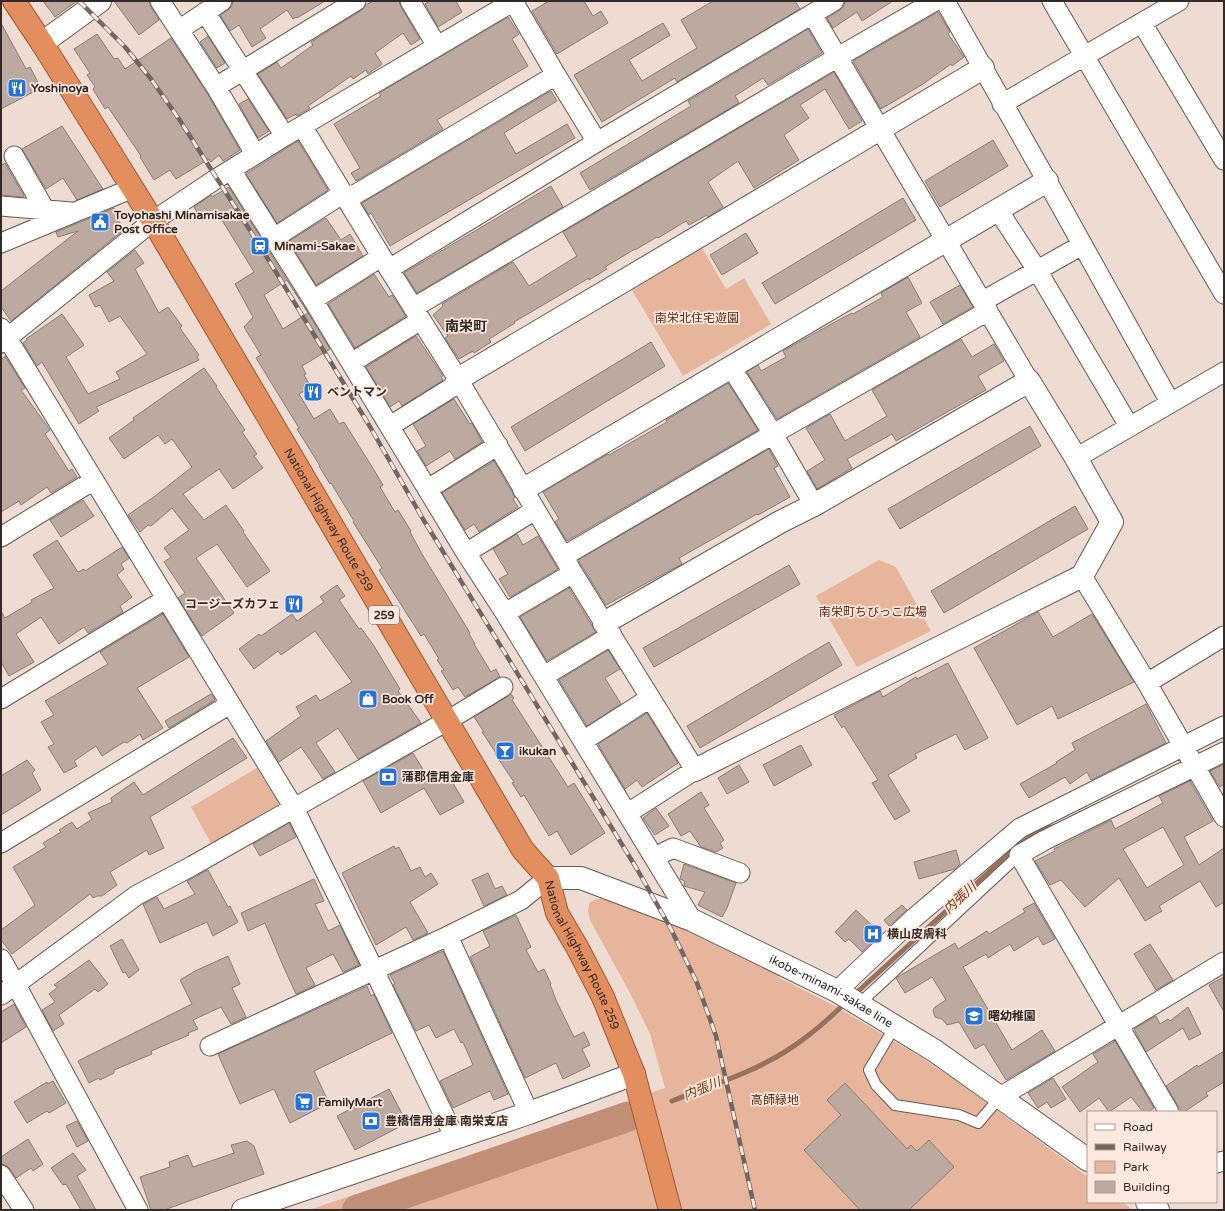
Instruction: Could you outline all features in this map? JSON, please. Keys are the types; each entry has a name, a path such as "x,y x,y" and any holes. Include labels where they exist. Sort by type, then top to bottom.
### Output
{"highway":[{"name":"National Highway Route 259","path":"14,1 42,42 153,221 523,850 548,878 557,913 577,947 603,997 634,1074 670,1210"}],"street":[{"path":"42,42 100,1"},
{"path":"160,1 216,87 255,154"},
{"path":"179,30 222,1"},
{"path":"216,87 356,1"},
{"path":"410,1 437,46"},
{"path":"455,1138 294,808 94,480 3,336 153,221 255,154 514,1 556,75 597,142"},
{"path":"313,300 385,263 597,142 834,1"},
{"path":"351,363 417,314 838,57 935,1"},
{"path":"945,1 1170,402"},
{"path":"1052,1 1224,294"},
{"path":"1002,104 1179,1"},
{"path":"205,12 285,136"},
{"path":"628,813 695,770 1082,576 1112,522 1076,458 812,14"},
{"path":"1142,23 1224,160"},
{"path":"390,426 451,388 458,379 983,68"},
{"path":"274,238 336,198 356,194 556,75"},
{"path":"302,126 385,263 458,379 569,565 695,770"},
{"path":"14,156 45,210"},
{"path":"231,170 313,300 466,553 506,613 692,920"},
{"path":"524,489 1047,181"},
{"path":"1,243 132,188"},
{"path":"1,206 75,212"},
{"path":"998,210 1037,270 1129,426"},
{"path":"506,613 569,565 773,434 985,306 1037,270 1082,244"},
{"path":"731,367 773,434 814,505"},
{"path":"1076,458 1224,372"},
{"path":"544,676 608,629 780,522 814,505 1029,381"},
{"path":"428,489 498,445"},
{"path":"1,536 94,480"},
{"path":"466,553 536,510"},
{"path":"1082,576 1147,683 1224,817"},
{"path":"1,699 166,599"},
{"path":"1147,683 1224,636"},
{"path":"9,990 137,895 192,866 447,721 502,686"},
{"path":"584,741 650,698"},
{"path":"1,843 230,704"},
{"path":"839,992 914,918 1020,828 1224,726"},
{"path":"1168,1111 1019,855 1045,840 1224,752"},
{"path":"655,857 673,848 740,873"},
{"path":"210,1046 448,936 521,900 548,878"},
{"name":"ikobe-minami-sakae line","path":"548,878 581,878 692,920 839,992 934,1050 1087,1159"},
{"path":"448,936 529,1113"},
{"path":"1,959 9,990 138,1210"},
{"path":"1000,1097 1224,962"},
{"path":"243,1210 529,1113 634,1074"},
{"path":"1,1175 24,1210"},
{"path":"1148,1203 1158,1210"}],"lane":[{"path":"859,1004 1019,855"},
{"path":"895,1026 868,1070 876,1084 895,1105 959,1115 978,1123 1000,1097"}],"green space":[{"name":"南栄北住宅遊園","path":"702,248 726,289 744,278 771,324 683,376 632,290"},
{"name":"南栄町ちびっこ広場","path":"879,560 896,567 931,631 857,667 816,596"},
{"path":"260,766 285,807 213,847 191,807"},
{"name":"高師緑地","path":"605,898 668,921 779,975 778,977 835,1006 919,1056 954,1079 1087,1176 1087,1203 1123,1203 1133,1210 309,1210 665,1088 650,1034 630,993 590,920 588,910 590,902"}],"building":[{"path":"43,1 77,1 55,17"},
{"path":"114,1 149,1 159,20 139,35"},
{"path":"233,1 325,1 293,19 287,10 260,29 266,38 252,47 239,25 230,31 220,15 232,6"},
{"path":"373,1 399,1 420,39 411,45 403,33 375,53 382,64 368,74 366,70 353,79 351,76 308,106 310,108 297,116 296,114 287,119 258,74 277,62 281,68 313,45 311,42 362,10 366,5"},
{"path":"430,1 456,1 462,12 438,27 425,4"},
{"path":"549,1 584,1 593,16 601,11 608,23 557,54 532,11"},
{"path":"713,1 795,1 800,9 677,82 675,78 602,122 574,75 663,23 670,35 629,60 642,81 697,48 681,20"},
{"path":"845,1 893,1 862,21 857,12 833,28 827,18 840,10 844,6"},
{"path":"938,12 950,32 948,34 964,57 952,66 951,64 923,84 881,109 853,61"},
{"path":"508,17 519,34 512,39 528,66 437,120 443,129 356,181 351,173 360,168 334,124 381,96 379,93"},
{"path":"1,23 26,69 30,67 41,88 1,109"},
{"path":"808,29 822,53 768,85 763,78 735,96 739,103 590,190 580,173 691,106 688,101"},
{"path":"97,34 114,59 118,58 125,69 171,38 207,93 240,150 223,161 219,155 211,162 209,159 176,179 170,170 154,180 140,157 141,156 108,107 105,109 93,89 95,87 87,75 90,73 74,49"},
{"path":"208,36 225,63 217,68 200,42"},
{"path":"834,72 862,121 849,129 825,89 800,105 809,118 784,135 799,160 754,188 738,161 708,182 723,207 708,217 707,215 689,225 686,221 658,238 657,237 635,249 605,267 607,269 589,280 589,278 514,322 515,323 489,339 491,342 474,353 473,351 459,359 445,338 448,336 433,315 443,306 442,304 513,262 529,286 577,256 563,232"},
{"path":"551,91 557,101 504,133 516,154 567,124 575,138 390,246 371,213 369,215 362,203"},
{"path":"248,99 269,131 258,138 239,104"},
{"path":"62,126 103,189 77,200 63,178 46,189 22,149"},
{"path":"993,140 1008,166 940,207 925,181"},
{"path":"298,141 328,190 277,223 246,174"},
{"path":"5,163 24,196 1,195 1,165"},
{"path":"551,186 563,207 417,293 404,273"},
{"path":"229,187 304,306 330,349 302,366 306,374 304,375 311,387 299,394 314,419 330,409 339,424 344,422 383,485 380,487 395,512 398,510 411,531 410,532 422,554 470,633 469,634 474,644 491,672 496,669 500,677 465,697 458,687 453,690 441,671 444,670 437,660 439,659 424,634 421,636 379,570 382,568 353,522 354,521 331,483 330,484 319,466 297,429 299,428 256,358 261,355 244,327 253,317 235,284 254,272 217,212 202,221 194,207 211,195 212,197","holes":["287,280 308,313 283,329 264,295"]},
{"path":"903,198 916,220 775,304 762,283"},
{"path":"114,208 119,218 117,219 125,229 11,321 1,307 1,291 78,231 58,237 56,232"},
{"path":"326,218 341,240 350,234 363,256 316,285 289,241"},
{"path":"746,233 758,253 722,275 710,255"},
{"path":"135,250 144,263 135,269 159,313 168,307 182,326 180,328 199,355 197,357 199,360 96,407 99,411 79,424 42,362 37,366 23,343 27,340 26,339 62,314 84,345 66,357 88,394 120,379 116,372 147,354 120,316 109,322 100,305 95,307 89,295 114,281 107,272"},
{"path":"374,274 389,297 392,295 406,316 355,348 328,304"},
{"path":"908,277 922,303 906,312 920,337 777,419 747,372 758,365 761,371 786,357 783,351 883,297 881,293"},
{"path":"960,285 973,307 943,324 930,302"},
{"path":"416,336 443,376 441,377 443,380 402,406 399,401 390,407 366,367"},
{"path":"961,339 972,357 994,344 1004,361 978,376 986,390 896,441 892,434 847,459 852,468 817,489 807,471 825,460 806,428 830,414 845,441 887,416 872,390"},
{"path":"651,342 665,366 525,451 511,427"},
{"path":"5,356 25,388 21,390 50,430 45,434 69,471 72,469 77,477 51,493 47,487 21,505 19,501 1,512 1,360"},
{"path":"204,368 245,430 242,432 257,454 254,456 263,468 233,489 219,469 183,494 204,520 226,505 270,571 247,587 217,544 196,558 234,613 202,636 178,598 185,593 164,562 171,557 164,548 189,530 172,508 151,526 148,525 140,532 128,515 192,467 172,439 165,444 158,435 124,459 109,438 134,420 133,418"},
{"path":"728,383 758,430 567,541 555,522 559,519 543,492 667,422 666,420"},
{"path":"454,399 470,424 472,423 482,442 455,459 450,451 426,466 417,451 426,446 413,424"},
{"path":"1030,426 1041,446 900,529 888,509"},
{"path":"769,449 778,466 774,468 790,497 679,558 682,564 606,605 578,560"},
{"path":"494,461 515,497 513,499 518,507 479,532 474,524 465,530 442,493"},
{"path":"83,500 94,516 61,537 50,520"},
{"path":"1075,506 1088,529 944,613 931,591"},
{"path":"517,534 523,545 538,536 558,569 510,597 499,579 508,574 493,549"},
{"path":"57,540 78,572 84,569 85,571 122,547 129,558 121,564 124,569 117,575 132,597 120,606 123,612 88,633 84,627 59,644 41,617 16,634 34,662 9,676 1,662 1,611 5,618 32,602 31,600 54,588 33,555"},
{"path":"789,565 800,584 654,667 643,648"},
{"path":"337,585 345,596 339,600 359,629 361,628 374,646 400,689 398,691 421,723 358,759 338,728 316,743 335,772 323,779 301,747 279,762 266,741 301,716 296,707 316,695 320,701 352,682 315,631 281,655 278,651 254,669 239,649 259,634 261,636 292,614 297,621 324,602 320,597"},
{"path":"569,588 596,632 547,661 520,617"},
{"path":"1038,612 1053,637 1092,614 1134,682 1058,719 1052,706 1017,725 974,648"},
{"path":"163,614 189,657 137,688 163,728 143,740 140,734 127,743 124,742 102,756 96,746 74,761 77,766 64,773 48,747 54,744 41,722 54,715 45,701 108,664 100,652"},
{"path":"829,642 842,665 700,748 687,726"},
{"path":"608,650 620,669 605,678 621,704 587,726 559,680"},
{"path":"948,663 988,738 965,750 956,734 915,754 917,758 888,775 910,811 895,820 872,783 878,780 844,726 842,728 834,715 880,691 883,697 916,677 917,679"},
{"path":"211,694 215,700 169,728 165,721"},
{"path":"511,694 514,698 512,700 568,787 574,783 605,833 571,855 557,831 549,836 524,795 521,797 512,783 514,782 495,754 496,753 474,717"},
{"path":"1146,704 1166,743 1091,780 1087,772 1070,784 1065,777 1029,798 1020,784 1057,763 1056,762 1075,750 1072,743"},
{"path":"647,713 678,763 642,787 637,780 625,789 598,744"},
{"path":"233,738 247,758 150,817 164,848 149,855 147,850 110,872 117,885 102,896 93,898 90,894 12,954 1,940 1,930 35,905 13,867 46,847 43,843 61,832 59,830 72,822 77,829 92,819 88,813 112,802 111,798 134,782 143,795"},
{"path":"801,745 812,765 774,786 763,765"},
{"path":"413,753 430,781 446,771 464,802 440,815 424,788 381,813 363,781"},
{"path":"27,760 35,770 32,773 41,790 1,815 1,776"},
{"path":"1224,764 1224,784 1220,787 1210,771"},
{"path":"739,765 749,782 727,794 718,778"},
{"path":"1190,781 1213,821 1184,837 1199,865 1224,848 1224,902 1216,907 1200,881 1159,906 1162,911 1145,921 1119,878 1085,907 1061,880 1050,885 1035,861 1055,851 1054,849 1111,820 1115,829 1163,803 1159,796","holes":["1163,827 1184,865 1147,888 1123,849"]},
{"path":"701,792 709,805 704,808 724,840 720,843 723,848 716,852 701,847 690,831 681,836 668,814"},
{"path":"656,808 669,826 655,835 643,818"},
{"path":"289,823 296,837 260,856 253,844"},
{"path":"394,846 395,849 399,847 411,871 420,867 425,877 431,873 438,884 410,902 428,933 413,940 406,927 376,945 342,873"},
{"path":"956,850 960,864 955,869 919,879 914,862"},
{"path":"684,864 736,883 722,917 698,905 705,892 684,886 685,881 680,879"},
{"path":"208,870 238,922 213,936 207,922 160,943 143,904 157,897 164,909 195,894 187,881"},
{"path":"488,873 495,889 502,886 507,895 484,906 472,880"},
{"path":"314,879 324,901 315,904 328,931 340,925 359,965 343,972 333,954 306,968 315,985 296,994 265,923 248,931 241,913"},
{"path":"1034,903 1055,939 1043,945 1038,936 1014,951 1010,944 988,958 986,954 963,967 1012,1050 1042,1030 1055,1051 1006,1080 984,1044 975,1049 959,1022 947,1025 942,1019 935,1017 933,1010 946,1000 932,977 905,993 896,978 955,943 958,949 987,931 989,934 1025,912 1023,909"},
{"path":"902,905 907,910 889,926 884,920"},
{"path":"856,910 881,934 862,952 849,939 845,942 835,932"},
{"path":"516,915 531,947 526,950 538,972 544,969 556,1000 574,1037 584,1032 590,1045 582,1049 590,1066 563,1079 556,1063 525,1078 470,957 490,946 483,931"},
{"path":"122,939 139,970 129,978 125,972 123,973 110,946"},
{"path":"1150,944 1173,980 1156,990 1134,954"},
{"path":"443,951 508,1094 494,1100 490,1091 453,1108 440,1081 473,1065 463,1042 461,1043 454,1029 436,1038 429,1025 416,1031 393,985 395,984 390,975"},
{"path":"228,956 240,984 232,988 246,1017 231,1024 221,1007 193,1020 198,1029 188,1033 189,1035 151,1051 152,1054 114,1070 114,1073 100,1080 99,1078 89,1083 78,1061 192,1004 180,980 195,971"},
{"path":"89,960 108,984 98,992 95,989 59,1015 64,1024 53,1031 42,1010 55,1002 49,994 58,987 54,985"},
{"path":"1224,977 1224,1012 1209,985"},
{"path":"367,986 371,996 374,994 392,1033 314,1071 329,1103 290,1123 274,1089 240,1104 218,1054"},
{"path":"14,1004 26,1027 1,1043 1,1012"},
{"path":"1188,1007 1201,1034 1189,1040 1183,1028 1146,1052 1134,1029 1156,1016 1160,1024 1168,1019 1170,1021"},
{"path":"1115,1041 1154,1108 1150,1111 1142,1111 1131,1097 1108,1111 1099,1098 1080,1112 1062,1087 1098,1062 1093,1054"},
{"path":"1224,1051 1224,1082 1206,1093 1208,1096 1186,1111 1181,1111 1166,1086 1197,1065 1198,1067"},
{"path":"1053,1078 1066,1099 1051,1108 1047,1102 1038,1108 1028,1093"},
{"path":"53,1081 66,1103 49,1113 47,1111 27,1123 14,1102 47,1082 47,1084"},
{"path":"845,1083 907,1149 911,1145 917,1151 929,1140 954,1167 909,1210 860,1210 804,1150 841,1115 827,1100"},
{"path":"389,1089 407,1123 355,1150 337,1116"},
{"path":"77,1121 88,1141 77,1147 66,1126"},
{"path":"28,1139 43,1164 33,1171 31,1168 16,1178 6,1165 1,1164 1,1157"},
{"path":"247,1141 254,1146 264,1174 164,1210 151,1210 140,1177 170,1167 169,1162 188,1155 193,1167 234,1153 231,1145"},
{"path":"73,1153 86,1170 77,1176 96,1210 81,1210 66,1184 63,1185 51,1168"}],"waterway":[{"name":"内張川","path":"1023,842 1042,829 1053,827"},
{"name":"内張川","path":"854,995 1015,848"},
{"name":"内張川","path":"672,1101 743,1073 770,1060 808,1036 845,1003"},
{"name":"内張川","path":"357,1210 627,1117"}],"railway":[{"path":"79,1 125,47 151,79 179,119 260,246 369,425 423,519 637,869 671,929 697,983 716,1036 755,1210"}],"place":[{"name":"Yoshinoya","path":"17,88"},
{"name":"Toyohashi Minamisakae Post Office","path":"100,222"},
{"name":"Minami-Sakae","path":"260,246"},
{"name":"ベントマン","path":"313,392"},
{"name":"コージーズカフェ","path":"294,604"},
{"name":"Book Off","path":"368,699"},
{"name":"ikukan","path":"505,751"},
{"name":"蒲郡信用金庫","path":"388,777"},
{"name":"横山皮膚科","path":"873,934"},
{"name":"曙幼稚園","path":"974,1016"},
{"name":"FamilyMart","path":"304,1102"},
{"name":"豊橋信用金庫 南栄支店","path":"371,1121"}],"district":[{"name":"南栄町","path":"466,326"}]}
